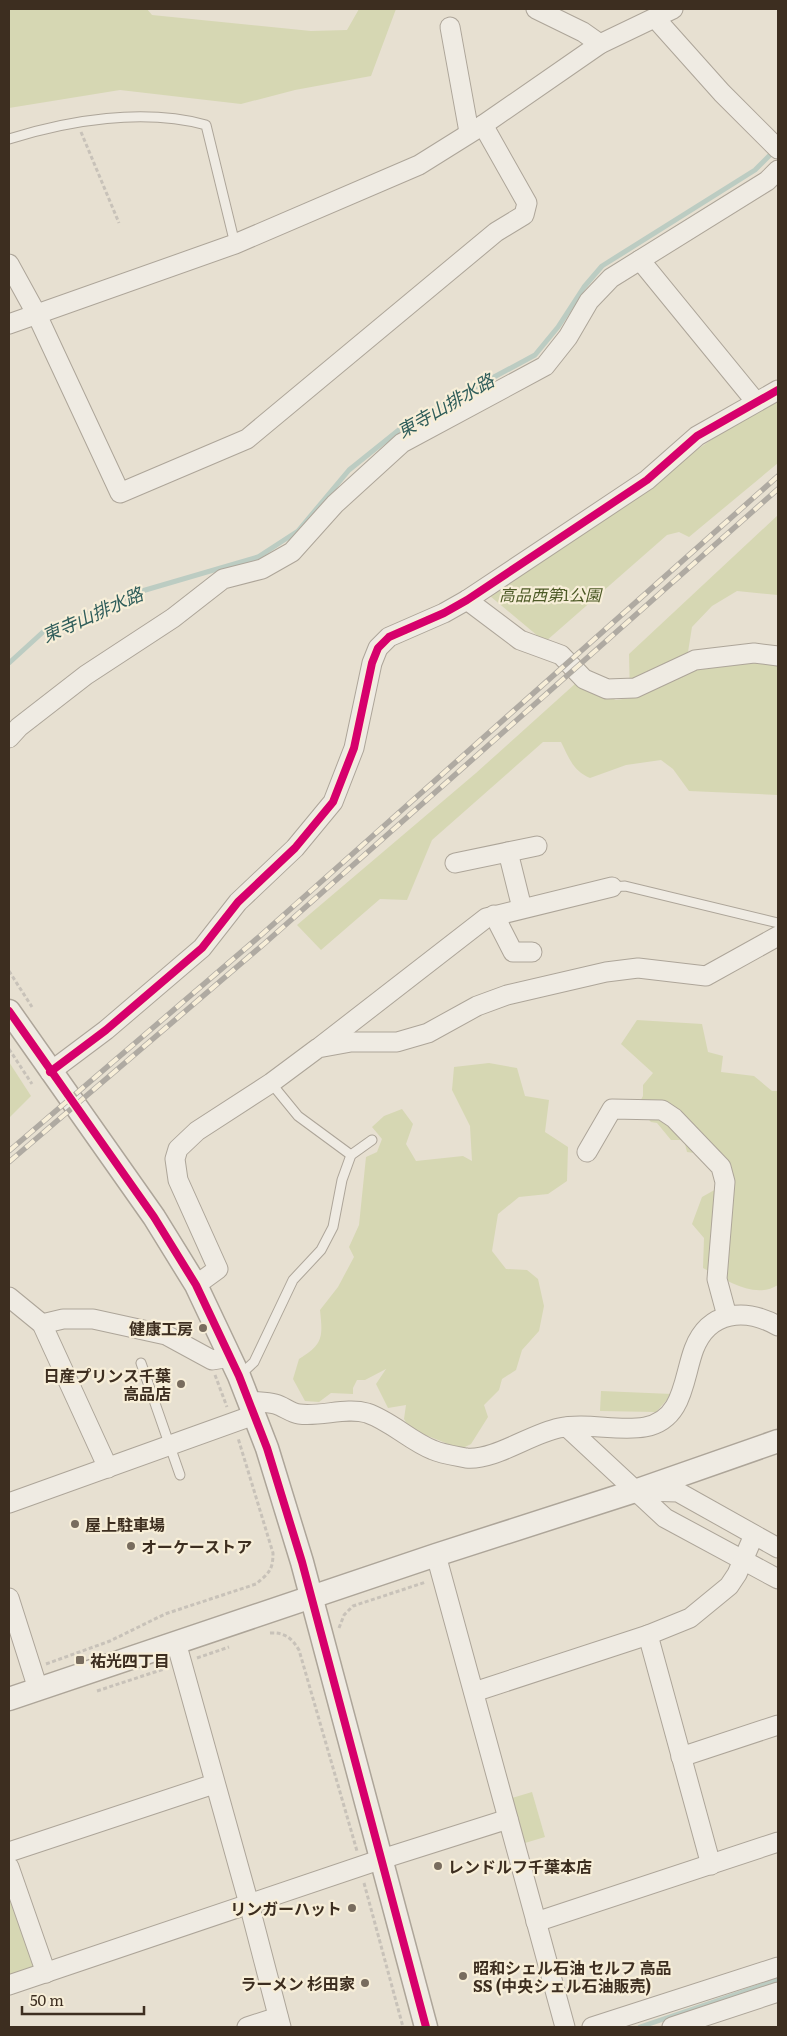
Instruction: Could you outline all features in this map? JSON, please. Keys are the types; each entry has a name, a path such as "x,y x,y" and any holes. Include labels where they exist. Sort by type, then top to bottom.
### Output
{"street":[{"path":"536,9 583,32 600,44"},
{"path":"9,324 235,244 419,165 476,129 600,44 673,9"},
{"path":"655,18 778,150"},
{"path":"9,264 37,315 120,493 247,439 496,232 524,215 527,203 476,129 450,27"},
{"path":"9,738 19,727 86,675 173,618 223,579 262,569 292,552 336,504 402,443 545,366 568,337 589,301 611,278 767,180 778,170"},
{"path":"640,260 756,402"},
{"path":"41,1078 106,1030 202,948 238,902 295,848 333,802 354,748 372,663 378,648 389,637 444,613 467,600 647,480 697,436 778,390"},
{"path":"467,600 520,640 561,656 584,680 607,689 635,688 694,660 754,653 778,656"},
{"path":"455,863 537,846"},
{"path":"508,852 522,908"},
{"path":"196,1285 218,1269 178,1180 175,1159 178,1149 197,1131 271,1083 318,1048 486,918 612,887"},
{"path":"494,915 513,952 532,952"},
{"path":"318,1048 351,1042 397,1042 428,1034 476,1006 507,995 606,972 638,968 706,976 778,936"},
{"path":"9,1011 41,1078 154,1217 196,1285 235,1367 280,1489 311,1597 426,2027"},
{"path":"587,1152 612,1110 662,1110 674,1118 721,1167 726,1182 717,1279 727,1316"},
{"path":"9,1297 42,1324 108,1468"},
{"path":"9,1504 171,1445 251,1408 276,1404 296,1414 364,1412 377,1417 433,1451 466,1458 480,1458 538,1435 567,1427 645,1427 668,1417 685,1388 694,1349 712,1324 727,1316 742,1313 778,1326"},
{"path":"42,1324 63,1319 93,1319 166,1334 212,1360 235,1367"},
{"path":"567,1427 664,1518 778,1580"},
{"path":"9,1699 38,1689 179,1653 311,1597 635,1491 778,1441"},
{"path":"635,1491 678,1492 778,1548"},
{"path":"474,1692 648,1635 690,1618 712,1602 729,1586 754,1535"},
{"path":"436,1555 565,2027"},
{"path":"9,1598 38,1689"},
{"path":"648,1635 711,1865"},
{"path":"179,1653 249,1904 279,2022 247,2027"},
{"path":"681,1757 778,1725"},
{"path":"9,1852 214,1784"},
{"path":"9,1985 382,1859 508,1819"},
{"path":"536,1922 778,1842"},
{"path":"9,1867 46,1973"},
{"path":"592,2027 778,1967"},
{"path":"672,2027 778,1992"}],"lane":[{"path":"9,139 44,128 77,122 151,118 186,120 206,125 235,244"},
{"path":"612,887 625,886 778,923"},
{"path":"271,1083 298,1116 351,1155"},
{"path":"235,1367 254,1362 293,1280 321,1250 334,1227 342,1180 351,1155 372,1140"},
{"path":"141,1363 180,1475"}],"path":[{"path":"77,122 119,223"},
{"path":"9,1049 41,1078"},
{"path":"215,1375 229,1413"},
{"path":"46,1664 110,1641 165,1614 256,1584 266,1576 273,1566 273,1553 237,1435"},
{"path":"338,1635 344,1615 353,1606 426,1582"},
{"path":"263,1635 272,1632 284,1634 293,1640 299,1650 358,1855"},
{"path":"179,1653 236,1645"},
{"path":"363,1881 403,2027"}],"green space":[{"path":"9,9 147,9 152,15 311,31 347,30 359,9 396,9 371,76 295,90 241,104 120,90 9,108"},
{"name":"高品西第1公園","path":"778,400 778,463 689,537 679,532 667,535 545,642 490,596 718,435"},
{"path":"778,515 778,595 737,591 712,606 692,627 688,652 691,666 755,659 778,662 778,795 689,791 673,769 661,760 626,765 590,778 575,768 561,742 543,742 432,840 407,900 380,899 321,950 297,925 476,773 576,683 616,700 630,698 629,654"},
{"path":"637,1020 702,1024 708,1052 723,1056 721,1072 754,1076 772,1091 778,1091 778,1285 769,1289 750,1289 730,1282 703,1268 704,1238 692,1224 702,1197 718,1188 715,1173 702,1154 687,1152 684,1140 671,1140 657,1123 651,1122 637,1107 643,1096 643,1085 653,1073 621,1044"},
{"path":"9,1062 31,1096 9,1118"},
{"path":"489,1063 517,1068 525,1096 549,1100 545,1132 568,1147 567,1181 548,1194 519,1197 498,1214 492,1251 506,1269 527,1270 538,1279 544,1306 539,1331 522,1350 516,1370 502,1379 499,1390 484,1405 488,1417 471,1444 461,1449 410,1429 404,1419 406,1405 388,1408 376,1384 386,1369 365,1380 357,1380 353,1388 353,1394 331,1393 319,1402 305,1401 293,1379 299,1359 313,1349 320,1339 320,1310 338,1287 354,1257 349,1247 359,1225 366,1157 377,1152 382,1139 372,1127 384,1116 402,1109 413,1124 406,1144 416,1161 463,1156 472,1161 470,1126 452,1090 454,1067"},
{"path":"601,1391 672,1394 656,1412 600,1411"},
{"path":"532,1792 545,1837 525,1843 512,1798"},
{"path":"9,1890 38,1969 9,1978"}],"waterway":[{"name":"東寺山排水路","path":"9,663 43,632 142,591 258,557 298,531 349,470 405,425 535,355 558,327 584,287 602,266 755,170 774,151"},
{"path":"640,2027 778,1980"}],"railway":[{"path":"9,1151 260,936 778,476"},
{"path":"9,1162 265,943 778,489"}],"cycle path":[{"path":"50,1072 106,1030 202,948 238,902 295,848 333,802 354,748 372,663 378,648 389,637 444,613 467,600 647,480 697,436 778,390"},
{"path":"9,1011 154,1217 196,1285 239,1376 267,1448 302,1562 426,2027"}],"place":[{"name":"健康工房","path":"203,1328"},
{"name":"日産プリンス千葉 高品店","path":"181,1384"},
{"name":"屋上駐車場","path":"75,1524"},
{"name":"オーケーストア","path":"131,1546"},
{"name":"祐光四丁目","path":"80,1660"},
{"name":"レンドルフ千葉本店","path":"438,1866"},
{"name":"リンガーハット","path":"352,1908"},
{"name":"昭和シェル石油 セルフ 高品 SS (中央シェル石油販売)","path":"463,1976"},
{"name":"ラーメン 杉田家","path":"365,1983"}]}
